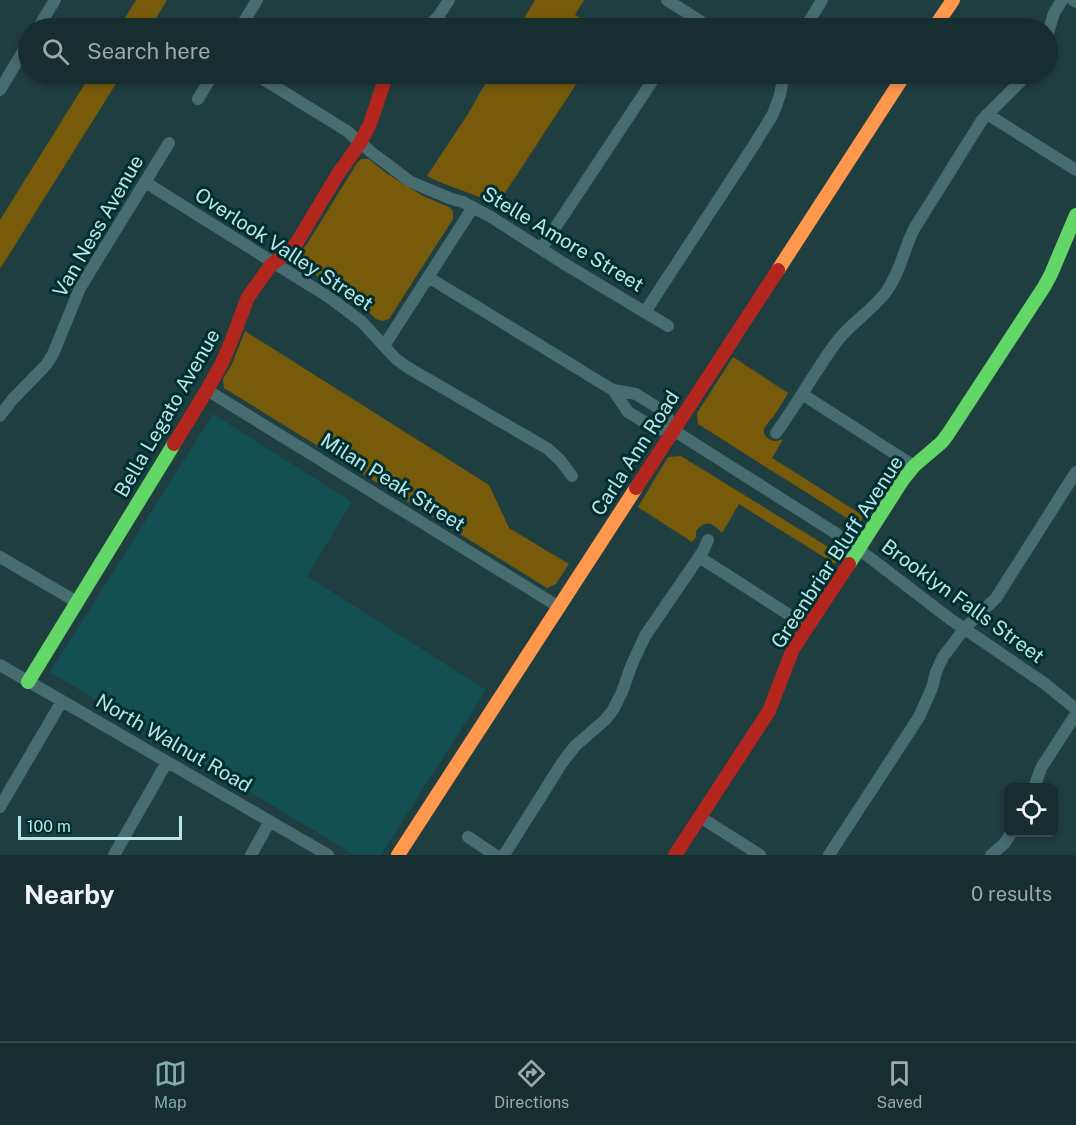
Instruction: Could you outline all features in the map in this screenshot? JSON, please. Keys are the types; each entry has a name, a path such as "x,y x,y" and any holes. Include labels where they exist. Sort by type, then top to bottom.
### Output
{"street":[{"path":"44,18 55,0"},
{"path":"246,18 257,0"},
{"path":"437,18 449,0"},
{"path":"667,0 694,17"},
{"path":"811,18 822,0"},
{"path":"941,18 953,0"},
{"path":"1052,18 1062,0"},
{"path":"0,90 18,60"},
{"path":"198,99 207,84"},
{"name":"Stelle Amore Street","path":"271,84 347,131 370,152 411,182 491,217 668,326"},
{"name":"Bella Legato Avenue","path":"28,682 207,390 228,351 249,294 274,263 289,253 296,244 338,174 360,143 370,124 383,84"},
{"path":"541,249 650,84"},
{"path":"645,312 768,122 780,95 782,84"},
{"name":"Carla Ann Road","path":"398,855 898,84"},
{"path":"776,433 834,345 886,292 893,281 914,229 972,133 987,114 1019,84"},
{"path":"987,114 1076,170"},
{"name":"Van Ness Avenue","path":"0,416 53,354 80,288 169,143"},
{"name":"Overlook Valley Street","path":"145,183 330,298 362,322 396,359 548,449 572,476"},
{"path":"384,346 472,207"},
{"name":"Greenbriar Bluff Avenue","path":"675,855 769,711 794,649 902,481 914,466 948,434 1044,287 1076,215"},
{"path":"428,277 613,390 636,394 666,413 673,430 656,429 628,412 613,390"},
{"name":"Milan Peak Street","path":"207,390 559,607"},
{"path":"802,394 914,466"},
{"name":"Brooklyn Falls Street","path":"673,430 858,549 964,630 1044,683 1076,709"},
{"path":"829,855 918,717 943,657 964,630 996,598 1076,472"},
{"path":"504,855 562,763 575,746 613,710 642,641 708,540"},
{"path":"0,557 76,602"},
{"path":"699,557 808,627"},
{"name":"North Walnut Road","path":"0,665 328,855"},
{"path":"0,807 62,701"},
{"path":"1036,783 1041,768 1076,714"},
{"path":"114,855 166,762"},
{"path":"700,817 760,855"},
{"path":"251,855 270,821"},
{"path":"468,837 495,855"},
{"path":"991,855 1009,837"}],"shaded area":[{"path":"136,0 167,0 156,18 125,18"},
{"path":"535,0 584,0 575,15 580,18 524,18"},
{"path":"85,84 116,84 0,269 0,220"},
{"path":"485,84 576,84 497,205 427,176"},
{"path":"361,159 369,159 386,173 423,196 453,211 453,219 389,319 383,321 376,319 359,303 301,266 299,260 301,252"},
{"path":"245,331 489,485 509,528 569,564 556,584 547,588 224,388 223,379 231,366"},
{"path":"733,357 788,393 764,429 765,436 771,440 783,439 772,458 864,516 858,525 698,424 697,413"},
{"path":"213,414 352,502 307,576 486,690 381,855 355,855 50,672"},
{"path":"681,456 841,555 835,564 739,504 722,533 716,527 706,524 696,531 696,537 692,542 638,507 668,457"}],"traffic: fast":[{"path":"849,564 902,481 914,466 948,434 1044,287 1076,215"},
{"path":"28,682 174,444"}],"traffic: slow":[{"path":"941,18 953,0"},
{"path":"778,270 899,84"},
{"path":"398,855 636,488"}],"traffic: jam":[{"path":"174,444 222,363 248,297 271,265 296,244 338,174 360,143 370,124 383,84"},
{"path":"636,488 778,270"},
{"path":"675,855 769,711 793,649 849,564"}]}
